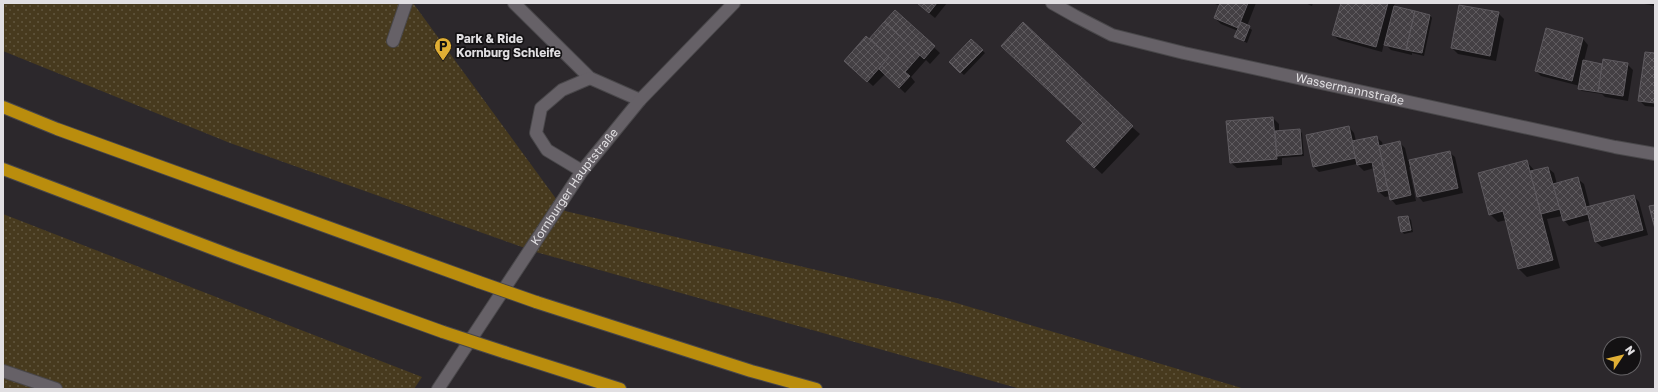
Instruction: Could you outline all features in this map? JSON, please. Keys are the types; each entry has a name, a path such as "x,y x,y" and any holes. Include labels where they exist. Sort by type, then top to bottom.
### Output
{"highway":[{"path":"3,107 57,129 536,302 744,368 816,389"},
{"path":"3,169 235,257 444,332 620,389"}],"street":[{"path":"394,41 406,3"},
{"path":"514,3 590,78 640,100"},
{"name":"Kornburger Hauptstraße","path":"438,389 582,171 640,100 734,3"},
{"name":"Wassermannstraße","path":"1052,3 1112,35 1184,54 1615,147 1655,154"},
{"path":"582,171 547,150 536,134 541,108 562,90 590,78"},
{"path":"3,371 56,389"}],"shaded area":[{"path":"3,3 413,3 565,211 953,302 1245,389 1021,389 536,252 230,143 3,51"},
{"path":"3,214 422,377 414,389 3,389"}],"building":[{"path":"917,3 937,3 929,13"},
{"path":"1220,3 1248,3 1238,28 1214,18"},
{"path":"1341,3 1388,3 1376,47 1332,35"},
{"path":"1459,5 1499,12 1490,56 1451,48"},
{"path":"1394,6 1415,11 1406,50 1384,45"},
{"path":"895,10 935,46 924,59 884,22"},
{"path":"1415,11 1430,15 1422,53 1406,50"},
{"path":"884,22 920,55 905,72 910,76 899,88 879,69 889,57 869,39"},
{"path":"1023,22 1133,126 1094,168 1066,141 1083,123 1001,46"},
{"path":"1241,22 1250,26 1244,41 1234,37"},
{"path":"1546,28 1583,38 1572,81 1535,71"},
{"path":"866,36 889,57 867,82 844,61"},
{"path":"971,39 983,50 960,73 949,62"},
{"path":"1645,52 1655,53 1655,103 1638,101"},
{"path":"1603,59 1628,63 1623,96 1598,92"},
{"path":"1583,60 1602,64 1598,92 1578,89"},
{"path":"1273,117 1277,159 1230,163 1226,121"},
{"path":"1349,126 1356,158 1313,167 1306,135"},
{"path":"1300,129 1302,154 1277,156 1275,131"},
{"path":"1377,136 1388,190 1378,192 1372,162 1357,165 1352,141"},
{"path":"1400,141 1411,195 1390,200 1379,146"},
{"path":"1450,151 1458,188 1417,197 1409,160"},
{"path":"1527,160 1553,260 1518,269 1503,211 1489,215 1478,173"},
{"path":"1548,167 1560,209 1541,214 1530,171"},
{"path":"1578,177 1588,214 1563,221 1553,184"},
{"path":"1634,195 1643,230 1595,242 1586,207"},
{"path":"1655,205 1655,229 1649,206"},
{"path":"1408,216 1411,230 1401,232 1398,217"}],"place":[{"name":"Park & Ride Kornburg Schleife","path":"443,61"}]}
